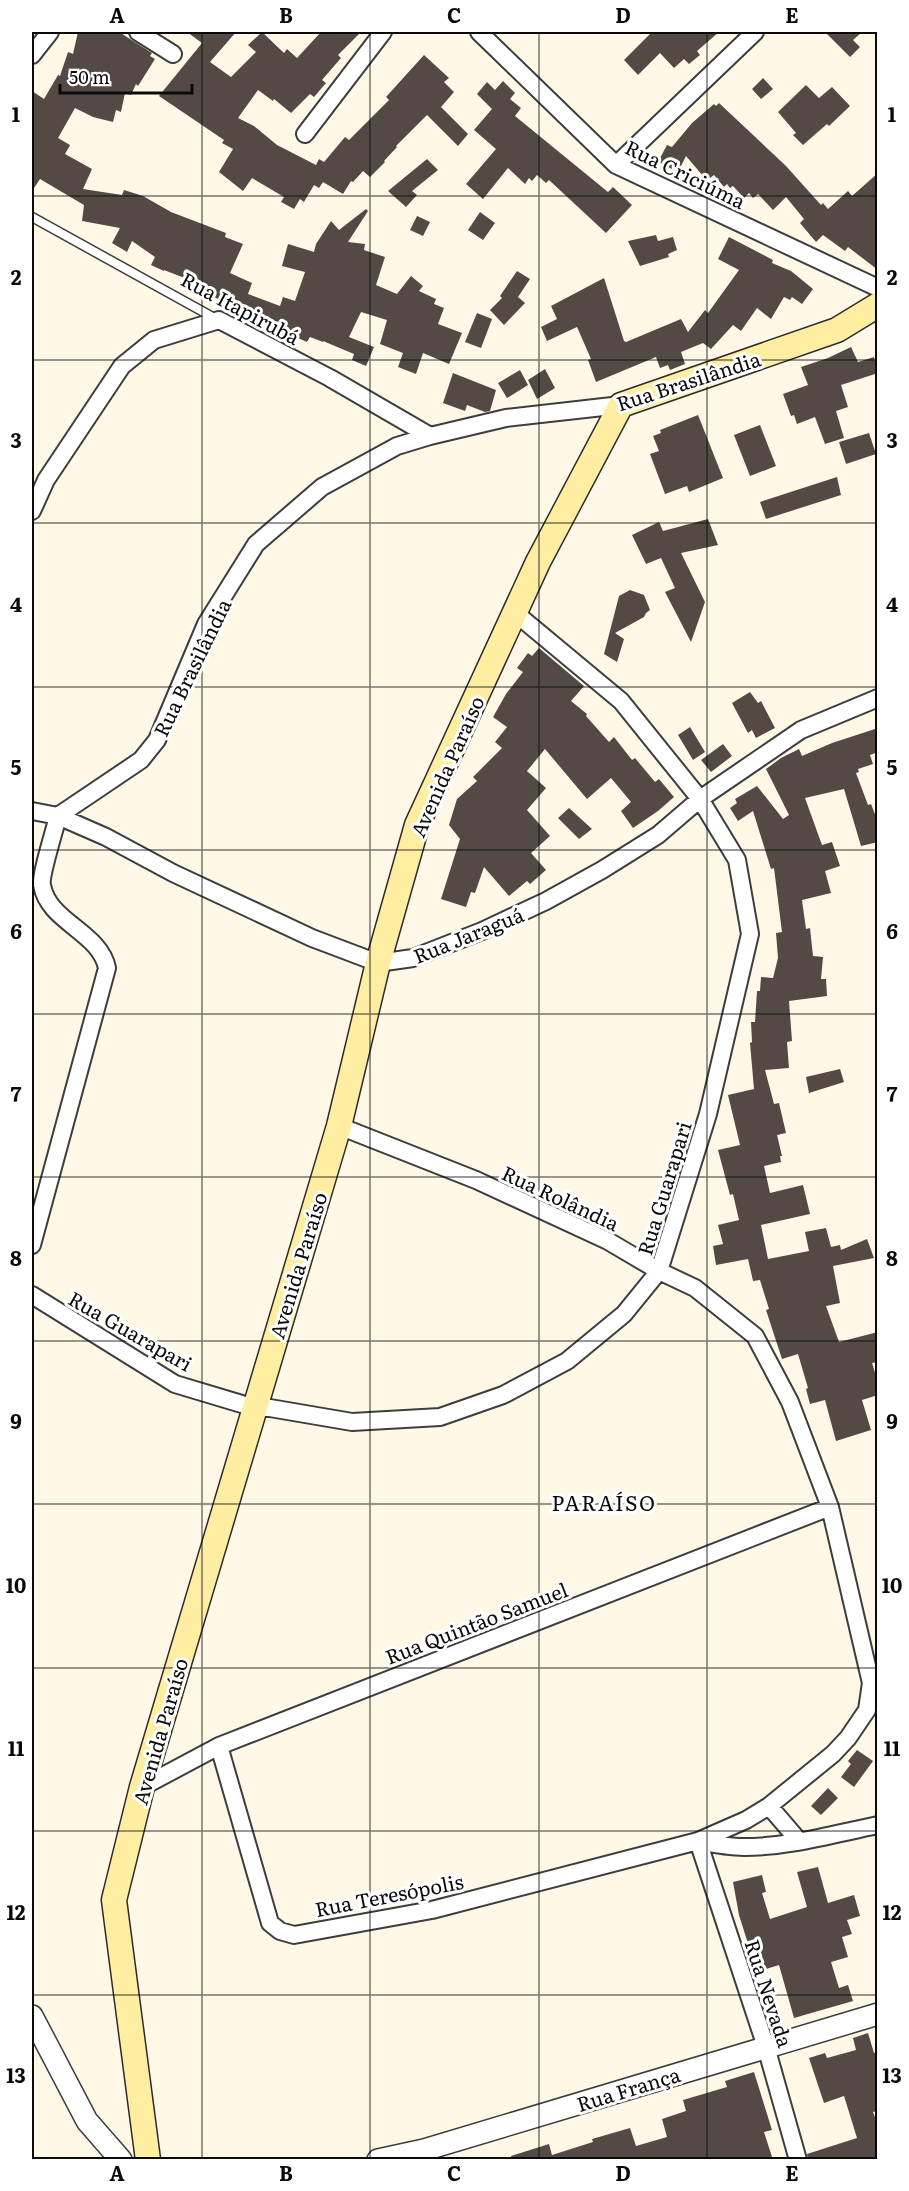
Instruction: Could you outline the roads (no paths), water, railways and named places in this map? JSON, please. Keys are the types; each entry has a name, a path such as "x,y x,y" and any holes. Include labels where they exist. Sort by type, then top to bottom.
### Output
{"main road":[{"name":"Rua Brasilândia","path":"621,405 837,330 878,305"},
{"name":"Avenida Paraíso","path":"148,2160 114,1900 142,1787 339,1126 378,963 417,825 538,562 621,405"}],"street":[{"path":"32,55 51,32"},
{"path":"138,32 173,54"},
{"path":"305,134 383,32"},
{"name":"Rua Criciúma","path":"479,32 616,165 878,288"},
{"path":"616,165 755,32"},
{"path":"32,511 46,480 122,366 154,340 219,320"},
{"name":"Rua Itapirubá","path":"219,320 330,378 430,436"},
{"name":"Rua Brasilândia","path":"58,816 141,760 157,740 206,624 256,544 322,487 397,446 430,436 506,418 621,405"},
{"name":"Rua Guarapari","path":"32,1295 175,1384 255,1408 270,1408 352,1422 440,1417 503,1395 567,1361 624,1314 659,1271 708,1114 750,934 737,860 700,799 621,701 514,612"},
{"name":"Rua Jaraguá","path":"32,811 58,816 106,837 173,873 292,929 378,963 413,958 482,931 546,901 658,835 700,799 801,730 878,698"},
{"path":"32,1245 107,968 105,957 48,901 41,884 58,816"},
{"name":"Rua Rolândia","path":"339,1126 476,1180 608,1241 659,1271 695,1288 755,1336 790,1402 830,1507 851,1600"},
{"name":"Rua Quintão Samuel","path":"142,1787 219,1746 830,1507"},
{"name":"Rua Teresópolis","path":"219,1746 270,1923 294,1935 432,1910 698,1841 746,1820 769,1806 833,1754 848,1738 867,1710 871,1683 851,1600"},
{"path":"769,1806 799,1841"},
{"name":"Rua Teresópolis","path":"698,1841 743,1847 799,1841 878,1825"},
{"name":"Rua Nevada","path":"698,1841 766,2047 798,2160"},
{"name":"Rua França","path":"378,2160 424,2150 878,2014"},
{"path":"32,2016 87,2121 121,2160"}],"lane":[{"name":"Rua Itapirubá","path":"32,217 219,320"}],"district":[{"name":"PARAÍSO","path":"604,1501"}]}
